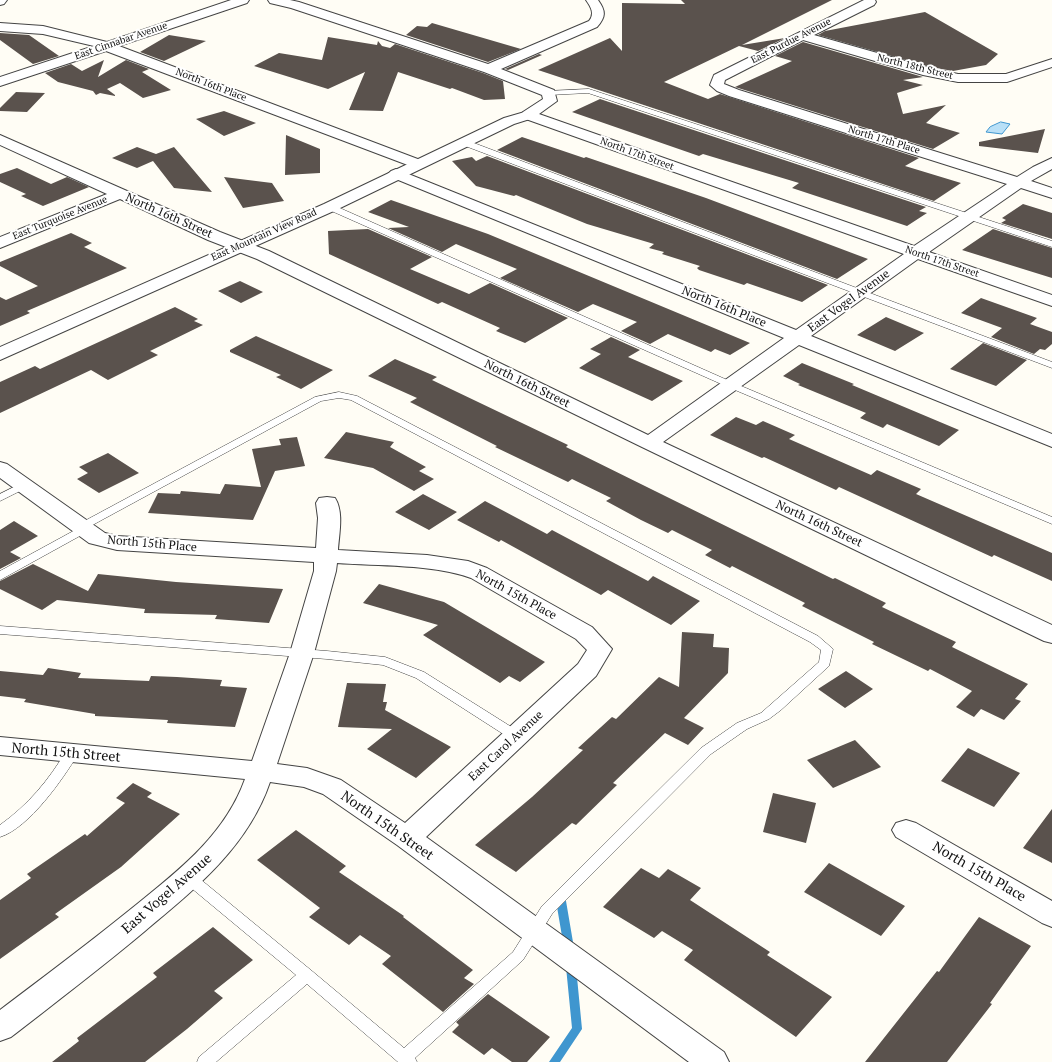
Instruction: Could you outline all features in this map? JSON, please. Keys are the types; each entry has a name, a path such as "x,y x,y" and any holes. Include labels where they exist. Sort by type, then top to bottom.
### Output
{"street":[{"name":"East Cinnabar Avenue","path":"0,82 242,0"},
{"path":"274,0 301,2 489,69 549,93 550,101 528,115"},
{"path":"489,69 553,43 592,24 598,19 599,15 598,9 592,0"},
{"name":"East Purdue Avenue","path":"717,85 719,78 724,75 872,0"},
{"name":"North 16th Place","path":"0,27 43,30 93,41 418,164"},
{"name":"North 18th Street","path":"802,36 928,72 958,78 1007,78 1052,63"},
{"name":"North 17th Place","path":"717,85 740,95 1052,193"},
{"name":"East Mountain View Road","path":"0,354 330,207 508,121 528,115"},
{"name":"North 17th Street","path":"528,115 1052,301"},
{"name":"North 16th Street","path":"0,139 120,194 304,275 649,443 1052,635"},
{"path":"0,157 22,149"},
{"name":"East Vogel Avenue","path":"649,443 968,216 1017,182 1052,163"},
{"name":"North 16th Place","path":"396,174 1052,441"},
{"name":"East Turquoise Avenue","path":"0,243 120,194"},
{"name":"North 15th Place","path":"0,468 97,538 117,543 427,562 460,566 479,573 584,633 600,649"},
{"path":"326,556 329,518 327,503"},
{"name":"East Vogel Avenue","path":"0,1028 117,937 189,878 212,855 233,830 252,797 302,653 325,571 326,556"},
{"name":"East Carol Avenue","path":"407,838 587,670 600,649"},
{"name":"North 15th Street","path":"0,746 71,754 230,767 261,773 307,778 332,787 407,838 713,1062"},
{"name":"North 15th Place","path":"906,830 1052,915"}],"lane":[{"path":"549,93 589,91 1052,244"},
{"path":"463,142 620,200 860,293 1052,365"},
{"path":"330,207 730,385 1052,521"},
{"path":"0,576 82,528 318,399 339,395 354,398 814,639 827,649 825,663 777,707 765,716 742,726 706,751 547,910 518,956 407,1060 189,878"},
{"path":"0,498 24,485"},
{"path":"0,630 302,653 385,661 420,675 516,736"},
{"path":"0,832 29,810 60,774 71,754"},
{"path":"206,1062 278,998 307,975"}],"water":[{"path":"1001,122 1010,124 1002,134 986,132 990,127"}],"building":[{"path":"681,0 832,0 742,45 785,38 758,51 739,46 664,82 708,99 720,94 919,158 905,166 961,183 934,201 538,70 610,38 622,51 622,3 685,4"},
{"path":"925,12 998,54 986,65 953,71 930,67 818,35 825,31"},
{"path":"432,23 521,49 488,62 406,35 417,26 427,27"},
{"path":"0,33 29,35 59,56 33,64 0,40"},
{"path":"169,35 206,41 164,61 140,52"},
{"path":"328,37 377,45 378,41 382,46 390,48 395,44 483,73 503,81 505,99 484,100 452,88 450,89 398,72 383,111 349,110 365,72 328,89 254,66 279,53 322,60"},
{"path":"803,42 923,77 903,80 923,85 897,93 903,114 946,105 926,123 960,133 933,149 735,87 792,61 775,56"},
{"path":"539,54 542,55 508,70 505,69"},
{"path":"104,60 98,77 126,60 149,69 142,72 171,90 143,98 120,83 107,89 115,96 100,93 96,95 93,91 58,82 45,73 71,64 82,71"},
{"path":"16,92 45,93 27,112 0,111 0,108"},
{"path":"600,99 926,207 919,211 927,213 907,226 792,188 799,183 703,154 699,156 572,112"},
{"path":"224,111 256,123 224,136 196,119"},
{"path":"1045,129 1038,153 979,146 979,142"},
{"path":"286,135 320,149 320,173 285,175"},
{"path":"522,137 706,198 868,259 837,279 497,150"},
{"path":"137,147 156,154 174,147 212,192 174,188 153,161 137,168 112,158"},
{"path":"487,156 828,285 802,302 747,283 744,285 699,270 697,268 700,266 662,254 664,252 649,248 654,244 587,224 516,195 514,196 476,186 452,161 472,157 476,161"},
{"path":"17,168 51,184 67,177 89,187 43,206 21,196 26,194 0,182 0,174"},
{"path":"224,177 272,183 284,201 243,208"},
{"path":"391,200 488,234 750,343 730,355 715,349 711,352 668,334 650,344 621,331 637,322 593,304 578,312 500,278 517,269 456,244 442,252 388,228 409,227 368,212"},
{"path":"1023,204 1052,213 1052,239 1001,223 1006,220 1002,218"},
{"path":"368,229 432,257 410,269 469,294 490,283 568,318 525,343 496,331 500,328 442,302 438,304 329,254 328,231"},
{"path":"993,229 1052,248 1052,278 962,250"},
{"path":"71,233 92,243 84,247 127,268 27,311 30,313 0,326 0,297 6,300 38,286 0,266 0,262"},
{"path":"240,281 263,292 241,303 218,291"},
{"path":"981,298 1037,318 1030,324 1052,332 1052,344 1045,350 1040,349 1034,354 991,337 1002,328 961,313"},
{"path":"175,307 198,319 194,321 203,325 150,351 158,355 108,380 91,370 0,413 0,382 35,366 40,369"},
{"path":"886,317 924,333 895,351 857,335"},
{"path":"256,336 333,370 301,389 276,377 281,375 230,352 230,350"},
{"path":"611,337 640,350 628,357 683,381 652,401 579,368 601,354 590,349"},
{"path":"983,343 1027,360 996,386 950,369"},
{"path":"395,359 437,377 432,380 568,445 566,447 833,579 835,578 886,603 882,607 956,642 952,647 1028,684 1015,699 1021,701 1004,720 981,709 974,717 956,707 972,691 930,669 928,671 872,644 874,642 802,606 805,603 732,566 730,568 705,555 712,550 672,530 668,533 641,520 606,501 611,498 572,479 568,482 495,447 497,446 410,402 417,398 368,376"},
{"path":"802,363 959,430 939,446 887,424 883,428 860,418 866,413 798,385 800,384 783,376"},
{"path":"736,417 756,425 763,421 795,435 789,439 871,475 877,470 921,489 916,494 1052,553 1052,581 994,555 992,557 839,487 836,490 764,457 762,458 710,435"},
{"path":"346,432 394,442 390,447 426,467 419,471 434,479 414,491 373,468 324,458"},
{"path":"297,437 305,466 275,471 253,520 148,513 158,493 180,494 181,491 220,494 225,484 261,487 252,449 281,445 279,439"},
{"path":"108,453 139,473 99,493 77,479 88,473 79,467"},
{"path":"423,494 457,512 429,530 395,512"},
{"path":"485,501 547,534 552,530 648,581 653,576 700,601 671,625 608,590 601,595 501,540 499,542 457,520"},
{"path":"14,521 38,536 10,552 21,558 0,569 0,530"},
{"path":"33,564 88,591 98,574 176,582 283,589 269,623 215,619 217,615 144,613 145,609 57,600 42,610 0,589 0,581"},
{"path":"379,584 444,602 545,662 520,682 509,676 500,683 423,635 438,625 363,603"},
{"path":"682,632 714,634 713,647 729,648 728,673 684,718 704,728 688,745 665,733 613,783 617,785 576,825 572,823 516,872 475,845 532,797 583,750 578,748 612,717 616,719 659,677 679,687"},
{"path":"48,668 81,673 78,678 149,681 151,676 177,677 222,680 220,686 247,688 235,727 167,723 168,720 95,716 95,714 24,702 26,699 0,696 0,671 43,675"},
{"path":"846,671 873,689 845,708 818,689"},
{"path":"347,683 386,684 383,702 387,702 385,710 451,747 416,778 367,749 392,729 338,727"},
{"path":"855,740 881,767 833,788 807,760"},
{"path":"968,748 1020,773 994,807 941,781"},
{"path":"133,783 152,793 147,797 180,814 121,867 55,914 59,917 0,959 0,900 31,878 27,874 85,834 87,836 125,803 116,798"},
{"path":"773,793 816,803 806,843 763,832"},
{"path":"1052,809 1052,863 1023,848"},
{"path":"296,830 346,866 339,872 404,916 403,917 473,970 464,978 474,984 443,1012 382,964 391,956 360,935 349,945 309,917 320,908 257,860"},
{"path":"829,863 905,906 881,936 804,892"},
{"path":"641,868 659,878 668,869 701,888 690,900 770,952 767,955 832,997 796,1037 684,960 693,950 662,931 654,938 603,907"},
{"path":"979,917 1031,946 990,1003 992,1004 947,1062 865,1062 937,971 939,972"},
{"path":"213,927 253,960 214,991 223,998 187,1029 145,1062 52,1062 79,1041 77,1038 157,977 153,973"},
{"path":"488,994 550,1037 527,1062 512,1062 492,1048 484,1055 452,1032 459,1025 456,1022"}],"waterway":[{"path":"561,901 569,948"},
{"path":"554,1062 577,1029 571,967"}]}
